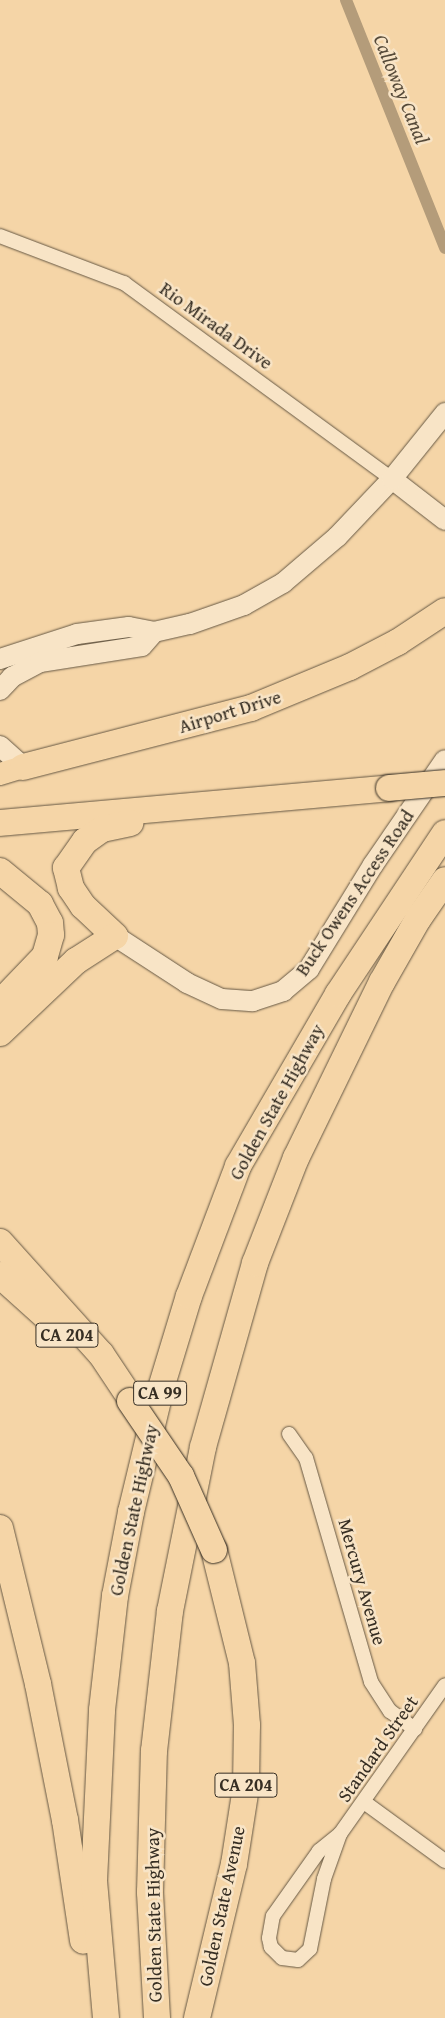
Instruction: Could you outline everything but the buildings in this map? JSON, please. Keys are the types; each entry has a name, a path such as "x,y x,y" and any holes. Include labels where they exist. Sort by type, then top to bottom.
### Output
{"highway":[{"name":"Airport Drive","path":"12,770 251,708 350,667 398,642 445,611"},
{"path":"0,823 445,783"},
{"path":"115,936 83,906 71,888 66,868 76,849 102,829 112,826 237,802"},
{"name":"Golden State Highway","path":"106,2018 94,1880 102,1710 114,1606 129,1521 161,1388 189,1296 238,1166 338,994 445,833"},
{"path":"0,870 115,936"},
{"path":"0,870 40,904 50,923 51,935 45,956 0,1003"},
{"name":"Golden State Highway","path":"156,2018 150,1892 154,1751 170,1611 203,1447 255,1263 296,1158 382,982 418,918 445,880"},
{"path":"0,1034 76,961 115,936"},
{"path":"0,1242 100,1354 130,1400"},
{"name":"CA 204","path":"0,1275 85,1352 130,1400"},
{"name":"Golden State Avenue","path":"130,1400 155,1433 193,1498 214,1550 242,1664 247,1724 246,1786 234,1864 197,2018"},
{"path":"0,1528 38,1684 65,1820 94,2018"}],"main road":[{"path":"0,659 77,634 129,627 154,632 215,616 283,582 337,537 392,479 445,413"},
{"path":"392,479 445,520"},
{"path":"0,690 12,677 40,662 142,646 154,632"},
{"path":"0,746 12,770"},
{"name":"Buck Owens Access Road","path":"115,936 187,983 222,999 253,1001 283,992 309,969 373,866 445,760"}],"street":[{"name":"Rio Mirada Drive","path":"0,236 124,283 392,479"},
{"name":"Mercury Avenue","path":"288,1434 306,1458 371,1682 390,1711 415,1729"},
{"name":"Standard Street","path":"340,1834 324,1879 310,1949 298,1960 282,1958 271,1947 268,1938 273,1916 319,1851 340,1834 364,1802 445,1686"},
{"path":"364,1802 445,1861"}],"waterway":[{"name":"Calloway Canal","path":"346,0 445,248"}]}
